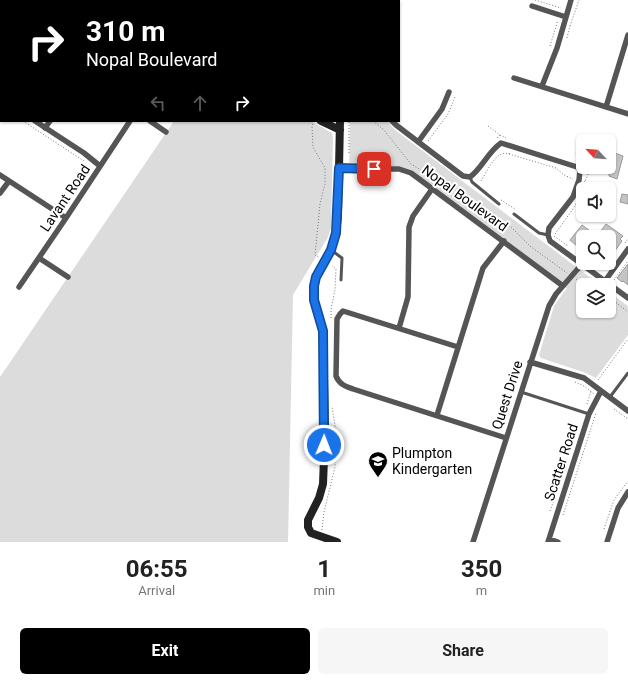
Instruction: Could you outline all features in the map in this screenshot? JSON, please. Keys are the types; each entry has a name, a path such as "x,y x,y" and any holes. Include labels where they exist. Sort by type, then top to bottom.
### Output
{"street":[{"path":"542,86 556,48 563,16 572,0"},
{"path":"534,3 563,16"},
{"path":"606,107 628,35"},
{"path":"514,78 628,114"},
{"path":"420,139 442,109 448,92"},
{"name":"Lavant Road","path":"19,287 129,122"},
{"path":"150,122 166,132"},
{"path":"326,122 340,125 338,216 336,233 331,250 316,277 314,286 314,300 323,331 325,432 323,484 319,498 308,520 308,527 311,533 336,542"},
{"path":"394,122 420,139 463,176 470,177 475,174 495,147 501,143 577,167 580,170 579,180 573,197 549,228 548,235 550,241 576,260"},
{"path":"44,125 101,164"},
{"name":"Nopal Boulevard","path":"339,168 405,170 564,286"},
{"path":"0,175 66,218"},
{"path":"0,193 9,181"},
{"path":"399,328 408,297 409,227 413,216 432,189"},
{"path":"437,416 483,268 504,241"},
{"path":"607,278 628,249"},
{"path":"39,258 68,277"},
{"name":"Quest Drive","path":"473,542 549,306 556,294 577,270"},
{"path":"590,270 601,278"},
{"path":"616,289 628,298"},
{"path":"458,346 351,313 343,312 337,319 336,376 338,381 343,385 353,389 506,438"},
{"path":"530,362 580,376 628,411"},
{"name":"Scatter Road","path":"548,541 589,414 597,396 601,391"},
{"path":"607,542 618,508 628,492"},
{"path":"548,541 558,542"}],"lane":[{"path":"470,177 472,182 499,204"},
{"path":"514,214 539,233 548,235"},
{"path":"331,250 342,258 341,280"},
{"path":"610,398 628,373"},
{"path":"521,392 589,414"}],"path":[{"path":"570,26 579,0"},
{"path":"534,3 562,8 564,4"},
{"path":"550,46 563,16"},
{"path":"420,139 428,141 448,114 455,98"},
{"path":"349,154 350,122"},
{"path":"374,122 383,129 411,164 435,179 450,185 478,210 504,222 530,246 576,279"},
{"path":"488,126 500,135 507,138"},
{"path":"496,140 500,135"},
{"path":"509,154 512,146"},
{"path":"480,181 498,155 506,153 556,168 564,175 585,182 588,174"},
{"path":"499,204 501,199 517,211 514,214"},
{"path":"615,278 628,261"},
{"path":"616,303 628,312"},
{"path":"597,380 628,339"},
{"path":"575,382 584,386 597,396"},
{"path":"612,407 628,419"},
{"path":"563,516 597,412"}],"shaded area":[{"path":"173,122 313,122 332,133 331,228 328,237 293,295 288,542 0,542 0,377"},
{"path":"350,122 388,122 395,130 576,267 576,270 580,270 591,278 576,278 576,318 616,318 616,297 628,306 628,335 596,378 586,373 541,358 539,355 554,306 567,288 405,170 349,169"}],"building":[{"path":"616,154 623,156 617,179 609,176 609,174 616,174"},
{"path":"622,194 628,195 628,204 620,202"},
{"path":"606,224 614,230 602,230"},
{"path":"582,225 589,230 578,230"},
{"path":"616,231 623,236 620,239 622,241 616,249"},
{"path":"576,232 576,245 570,240"},
{"path":"628,264 628,285 617,278"}],"place":[{"name":"Plumpton Kindergarten","path":"378,478"}],"route":[{"path":"324,445 323,331 314,300 314,286 316,277 331,250 336,233 338,216 339,168 374,169"}]}
